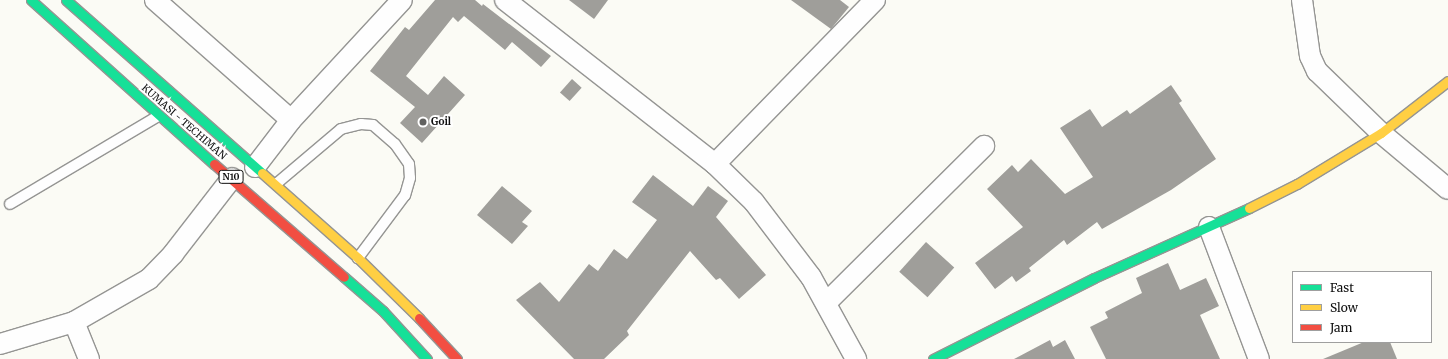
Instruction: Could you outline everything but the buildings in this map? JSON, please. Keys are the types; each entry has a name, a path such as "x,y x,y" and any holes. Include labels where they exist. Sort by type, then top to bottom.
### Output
{"main road":[{"name":"KUMASI - TECHIMAN","path":"31,0 158,116 232,178 383,311 427,359"},
{"name":"N10","path":"66,0 358,258 445,344 457,359"},
{"path":"933,359 1094,278 1210,227 1297,184 1382,133 1448,81"}],"street":[{"path":"155,0 291,120"},
{"path":"254,167 291,120 402,0"},
{"path":"505,0 715,164 754,202 807,271 856,359"},
{"path":"715,164 875,0"},
{"path":"1302,0 1310,56 1317,71 1382,133 1448,189"},
{"path":"826,303 984,146"},
{"path":"0,344 74,322 149,279 172,254 232,178"},
{"path":"1210,227 1259,359"},
{"path":"74,322 89,359"}],"lane":[{"path":"10,204 158,116"},
{"path":"276,184 341,128 361,124 373,126 395,144 409,164 410,178 405,195 358,258"}],"traffic: fast":[{"path":"31,0 214,164"},
{"path":"66,0 262,173"},
{"path":"933,359 1094,278 1249,208"},
{"path":"344,277 383,311 427,359"}],"traffic: slow":[{"path":"1249,208 1297,184 1381,133 1448,81"},
{"path":"262,173 358,258 419,318"}],"traffic: jam":[{"path":"214,164 344,277"},
{"path":"419,318 457,359"}],"place":[{"name":"Goil","path":"423,122"}]}
